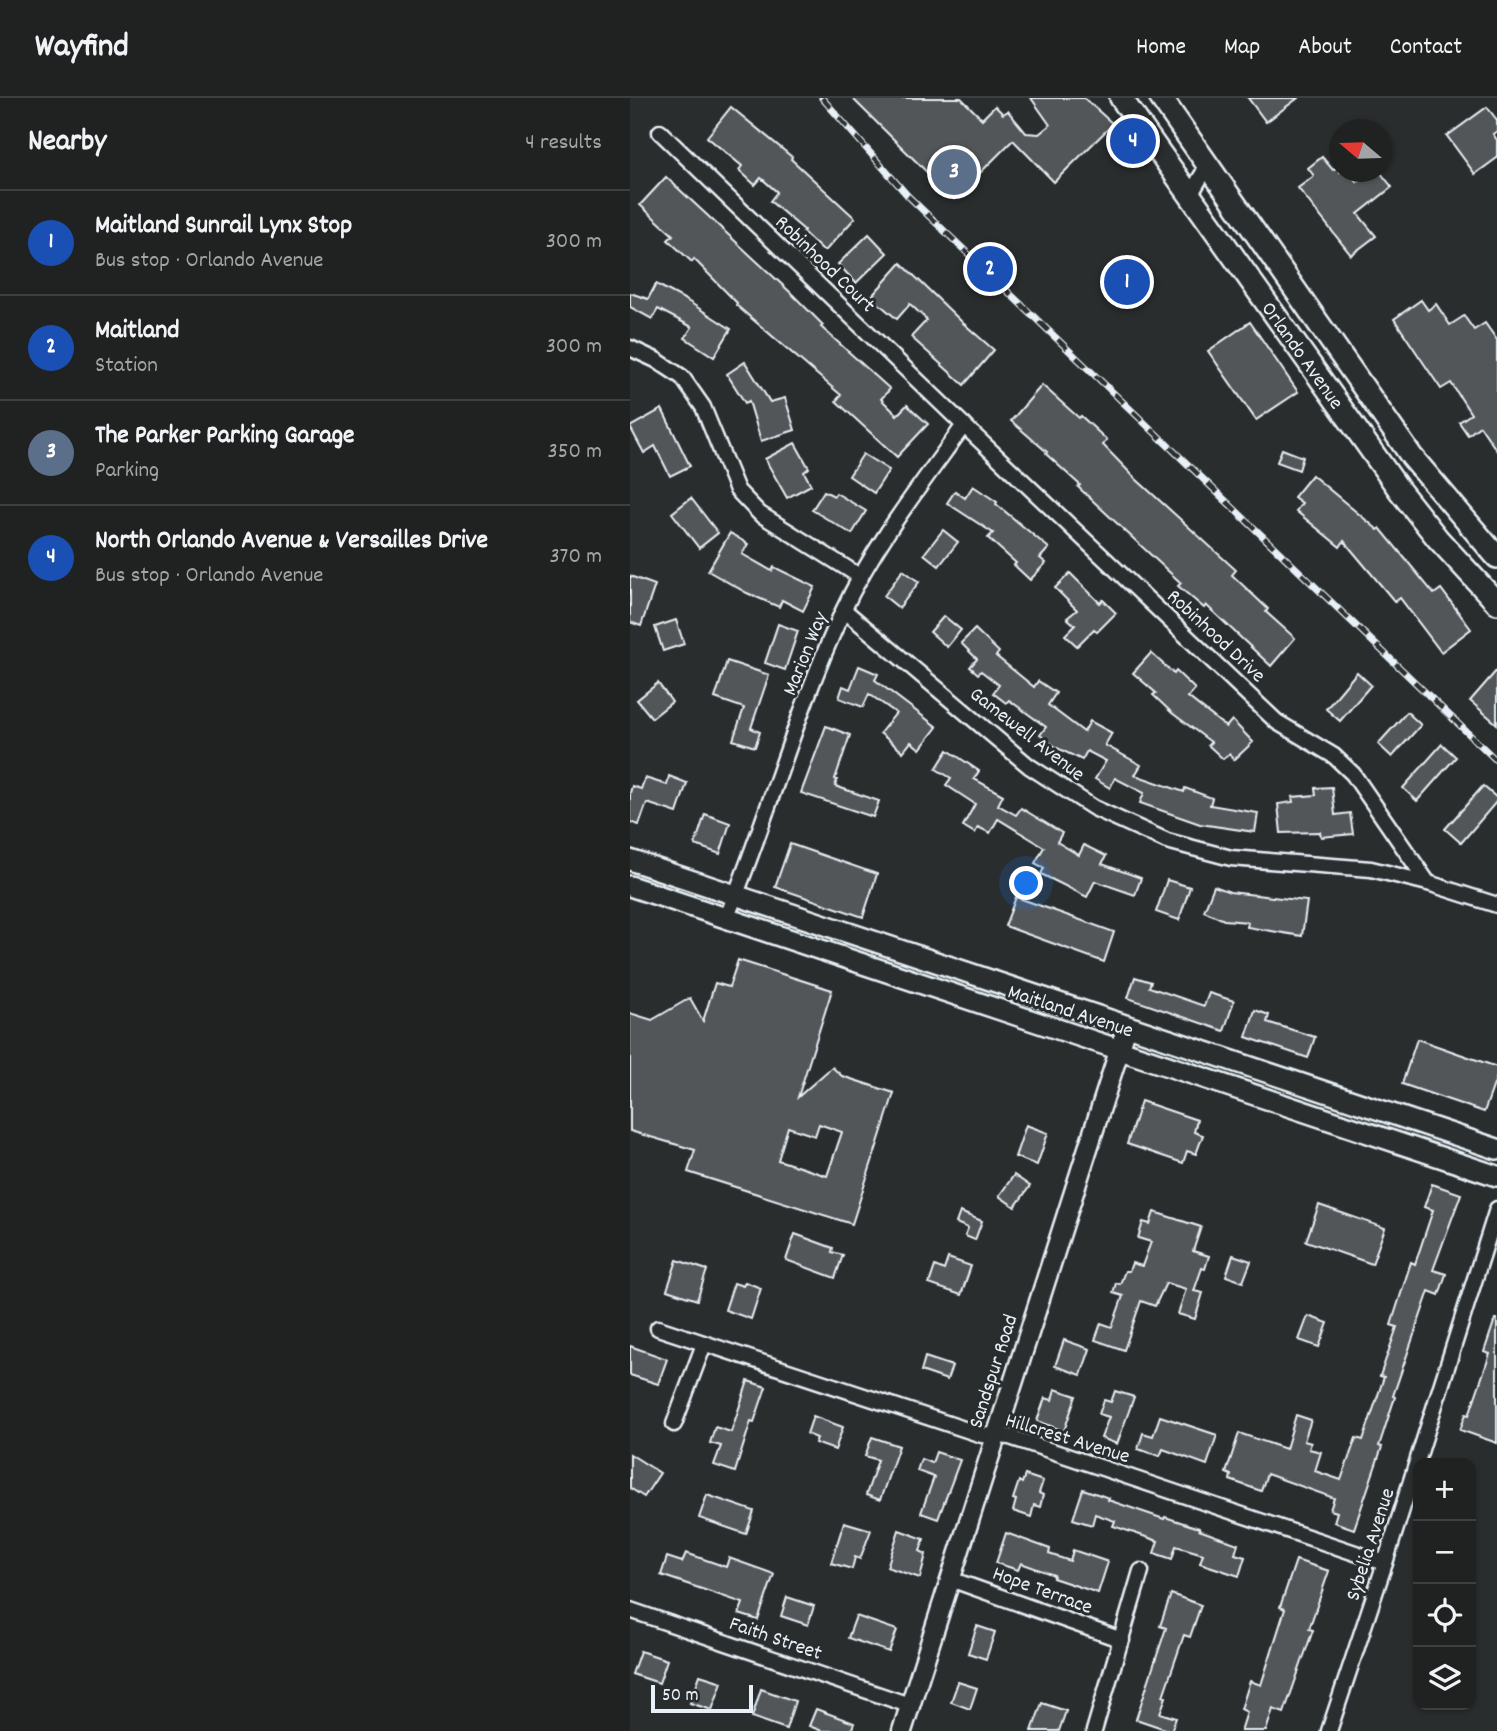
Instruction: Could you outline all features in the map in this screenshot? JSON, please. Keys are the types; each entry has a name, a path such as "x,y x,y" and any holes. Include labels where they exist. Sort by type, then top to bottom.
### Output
{"main road":[{"name":"Orlando Avenue","path":"1121,98 1400,491 1438,539 1497,603"},
{"name":"Orlando Avenue","path":"1161,98 1412,457 1497,557"},
{"name":"Maitland Avenue","path":"630,860 1497,1149"},
{"name":"Maitland Avenue","path":"630,886 1497,1176"}],"street":[{"name":"Robinhood Court","path":"660,132 964,425"},
{"path":"1190,195 1208,165"},
{"path":"630,348 656,360 682,377 703,407 737,490 760,514 861,577"},
{"name":"Marion Way","path":"726,919 778,776 844,610 861,577 912,496 964,425"},
{"name":"Robinhood Drive","path":"964,425 1277,722 1334,756 1353,774 1427,883"},
{"name":"Gamewell Avenue","path":"844,610 1029,766 1094,808 1167,841 1231,858 1371,869 1497,905"},
{"name":"Sandspur Road","path":"902,1731 1127,1026"},
{"name":"Sybelia Avenue","path":"1329,1731 1497,1209"},
{"name":"Hillcrest Avenue","path":"658,1328 982,1435 1023,1441 1385,1563"},
{"path":"674,1424 704,1344"},
{"path":"1094,1731 1141,1571"},
{"name":"Hope Terrace","path":"950,1578 1122,1640"},
{"name":"Faith Street","path":"630,1610 909,1704"}],"building":[{"path":"852,98 961,98 982,119 995,106 1003,114 1008,111 1026,133 1039,134 1050,125 1031,98 1084,98 1113,124 1054,182 1013,140 954,199"},
{"path":"1248,98 1298,98 1266,122"},
{"path":"731,107 792,157 791,159 855,218 826,250 822,250 804,230 770,201 777,192 761,178 755,185 739,170 742,166 707,137"},
{"path":"1487,107 1497,120 1497,131 1493,134 1497,140 1497,158 1475,174 1447,136"},
{"path":"1322,157 1329,165 1329,182 1388,182 1392,187 1358,214 1376,236 1351,255 1298,188 1314,176 1308,168"},
{"path":"666,177 790,292 823,325 821,327 890,389 881,399 897,415 907,405 928,424 897,457 836,401 841,395 736,305 694,259 692,262 668,240 673,235 640,205"},
{"path":"869,234 887,253 856,283 838,264"},
{"path":"901,263 994,350 964,385 911,337 927,320 910,304 897,319 871,297"},
{"path":"656,284 731,329 714,357 685,338 692,327 658,309 652,319 630,307 630,293 648,299"},
{"path":"1421,300 1428,310 1436,304 1450,325 1464,316 1474,330 1485,323 1497,340 1497,451 1480,426 1468,435 1459,422 1471,414 1451,383 1441,389 1394,319"},
{"path":"1250,322 1298,392 1256,420 1208,351"},
{"path":"745,362 770,402 785,398 795,430 761,441 749,401 745,403 727,374"},
{"path":"1042,385 1107,440 1103,445 1136,479 1236,570 1232,575 1268,609 1266,612 1295,638 1271,666 1206,605 1204,608 1178,586 1181,583 1078,487 1080,485 1046,454 1047,452 1011,421"},
{"path":"662,409 690,466 670,476 655,446 644,453 630,427"},
{"path":"795,443 809,468 804,472 811,485 787,498 765,459"},
{"path":"1282,449 1303,457 1299,470 1277,462"},
{"path":"863,454 889,470 874,493 849,476"},
{"path":"1312,475 1378,530 1380,528 1434,594 1441,589 1471,629 1441,652 1400,598 1395,602 1344,541 1340,547 1296,511 1302,503 1294,497"},
{"path":"973,486 997,502 996,504 1049,548 1040,558 1046,563 1030,580 1014,565 1016,563 988,538 993,533 947,503 955,491 965,498"},
{"path":"824,491 834,496 836,493 866,511 852,534 812,510"},
{"path":"691,498 718,533 699,548 672,513"},
{"path":"943,530 958,542 939,566 924,554"},
{"path":"730,533 748,544 742,554 772,571 774,567 815,587 803,611 782,600 779,607 708,571"},
{"path":"903,570 919,582 899,608 884,596"},
{"path":"1070,573 1100,603 1103,600 1116,613 1097,632 1094,629 1077,646 1065,635 1075,625 1067,618 1077,610 1055,588"},
{"path":"630,576 655,585 641,626 630,622"},
{"path":"944,616 961,630 947,647 930,632"},
{"path":"676,620 684,644 663,651 655,627"},
{"path":"778,624 798,631 785,670 765,663"},
{"path":"975,629 999,652 996,656 1034,687 1038,681 1056,693 1048,705 1084,732 1090,721 1112,733 1105,745 1141,765 1135,775 1184,792 1185,788 1212,798 1210,805 1258,813 1255,832 1200,824 1140,803 1144,793 1115,778 1110,788 1095,779 1106,761 1087,751 1082,760 1057,748 1040,735 1046,727 1009,700 1006,703 993,693 999,685 981,671 978,674 970,667 977,659 961,643"},
{"path":"1151,653 1195,689 1188,697 1226,727 1232,720 1253,742 1234,760 1229,754 1223,759 1208,745 1211,742 1172,713 1153,695 1156,693 1133,673"},
{"path":"727,661 769,675 751,728 760,732 755,747 733,740 744,708 715,698"},
{"path":"859,666 878,674 875,680 937,727 920,749 911,742 903,752 880,733 896,713 869,694 863,707 839,698 843,686 850,689"},
{"path":"1497,670 1497,724 1470,701"},
{"path":"1357,672 1371,685 1340,721 1326,709"},
{"path":"658,683 672,702 652,718 637,700"},
{"path":"1407,712 1421,725 1392,757 1378,744"},
{"path":"826,726 850,735 835,786 879,801 873,817 801,793"},
{"path":"1442,744 1456,757 1417,801 1403,788"},
{"path":"948,750 979,771 974,779 1003,795 998,805 1016,815 1021,808 1062,833 1057,842 1079,855 1084,845 1106,856 1102,864 1141,878 1135,895 1095,881 1087,897 1041,874 1044,868 1035,863 1044,847 998,819 990,833 978,827 975,833 963,826 975,804 946,785 951,778 936,769"},
{"path":"669,776 687,783 677,813 647,803 639,825 630,822 632,786 641,789 645,778 667,785"},
{"path":"1483,786 1497,801 1461,843 1445,829"},
{"path":"1332,787 1335,815 1350,813 1353,834 1321,837 1320,832 1281,833 1278,804 1293,802 1292,797 1316,795 1315,788"},
{"path":"705,814 730,823 720,854 695,845"},
{"path":"790,844 877,874 863,917 775,887"},
{"path":"1167,880 1190,887 1179,920 1156,912"},
{"path":"1214,886 1230,892 1307,901 1302,936 1247,927 1248,922 1224,920 1204,911"},
{"path":"1016,897 1114,932 1104,962 1005,926"},
{"path":"738,960 832,990 798,1097 832,1067 842,1076 894,1093 852,1224 688,1172 695,1150 630,1131 630,1013 652,1020 690,998 703,1021 715,983 729,987","holes":["819,1124 842,1132 827,1176 778,1160 788,1127 815,1136"]},
{"path":"1135,977 1151,982 1149,987 1204,1006 1209,993 1234,1001 1224,1031 1128,998"},
{"path":"1255,1010 1269,1015 1267,1022 1315,1037 1308,1058 1246,1037"},
{"path":"1417,1039 1497,1067 1497,1076 1484,1112 1402,1084"},
{"path":"1141,1101 1197,1120 1194,1132 1203,1135 1196,1154 1187,1151 1183,1163 1127,1144"},
{"path":"1026,1125 1048,1133 1037,1165 1015,1157"},
{"path":"1014,1175 1030,1186 1015,1207 999,1196"},
{"path":"1432,1184 1461,1194 1433,1270 1446,1274 1439,1295 1429,1291 1393,1396 1395,1397 1379,1446 1382,1447 1354,1529 1334,1522 1337,1512 1330,1510 1334,1498 1267,1474 1261,1491 1230,1480 1231,1475 1226,1473 1239,1433 1286,1449 1296,1415 1311,1420 1304,1441 1311,1443 1309,1449 1321,1452 1315,1471 1341,1480 1356,1438 1363,1440 1384,1377 1380,1376 1397,1327 1391,1325 1411,1262 1415,1264 1433,1210 1424,1207"},
{"path":"1319,1205 1385,1228 1372,1264 1306,1241"},
{"path":"960,1212 982,1221 975,1240 965,1236 968,1228 956,1223"},
{"path":"1154,1212 1201,1227 1193,1251 1209,1256 1194,1291 1203,1293 1195,1319 1178,1314 1186,1289 1166,1283 1155,1306 1141,1301 1124,1350 1095,1340 1101,1323 1112,1327 1123,1296 1113,1293 1116,1283 1120,1284 1125,1271 1129,1271 1132,1263 1142,1266 1151,1242 1138,1238 1143,1222 1150,1224"},
{"path":"795,1234 833,1248 832,1252 843,1255 835,1278 786,1260"},
{"path":"1233,1255 1251,1261 1243,1282 1226,1276"},
{"path":"948,1258 971,1266 961,1295 929,1284 935,1266 944,1270"},
{"path":"677,1260 707,1270 697,1300 667,1290"},
{"path":"745,1282 761,1288 751,1319 725,1310 734,1283 743,1286"},
{"path":"1308,1316 1328,1323 1319,1347 1299,1340"},
{"path":"1495,1319 1497,1443 1460,1430 1466,1414 1469,1415 1490,1354 1484,1352"},
{"path":"1064,1340 1090,1349 1081,1375 1055,1366"},
{"path":"630,1346 667,1359 658,1384 630,1375"},
{"path":"925,1357 952,1366 947,1380 921,1371"},
{"path":"748,1381 766,1387 754,1422 751,1421 735,1472 714,1465 721,1446 710,1443 715,1427 731,1432"},
{"path":"1055,1389 1076,1396 1064,1431 1037,1421 1045,1398 1052,1400"},
{"path":"1115,1391 1134,1397 1117,1444 1101,1438 1109,1417 1099,1414 1104,1400 1111,1402"},
{"path":"813,1416 843,1427 835,1450 815,1443 817,1438 807,1434"},
{"path":"1160,1416 1217,1435 1207,1465 1163,1449 1160,1456 1138,1449 1143,1433 1153,1436"},
{"path":"872,1437 899,1446 880,1500 866,1495 878,1460 865,1456"},
{"path":"936,1452 960,1460 938,1519 921,1513 934,1477 917,1471 921,1459 932,1463"},
{"path":"630,1454 660,1473 644,1497 630,1488"},
{"path":"1025,1475 1043,1481 1039,1493 1043,1495 1040,1507 1034,1505 1031,1517 1013,1511 1016,1500 1013,1499 1019,1481 1022,1483"},
{"path":"1083,1489 1238,1544 1235,1554 1245,1557 1239,1576 1200,1563 1203,1554 1176,1546 1172,1559 1154,1553 1158,1541 1113,1526 1115,1521 1095,1514 1092,1525 1073,1519"},
{"path":"707,1495 754,1511 746,1534 699,1518"},
{"path":"844,1522 871,1530 860,1559 855,1557 852,1569 831,1563"},
{"path":"899,1530 924,1539 920,1551 926,1554 920,1578 887,1567"},
{"path":"1006,1533 1050,1549 1049,1554 1070,1561 1073,1550 1108,1562 1098,1593 1053,1578 1054,1575 1021,1563 1018,1570 996,1563"},
{"path":"686,1553 726,1567 729,1558 774,1574 758,1620 739,1614 743,1603 661,1575 667,1557 682,1562"},
{"path":"1296,1560 1329,1571 1309,1629 1313,1630 1284,1713 1273,1709 1266,1731 1241,1731 1247,1712 1241,1709 1250,1681 1261,1685 1285,1609 1280,1607"},
{"path":"1171,1594 1201,1605 1190,1637 1184,1635 1163,1696 1166,1697 1160,1713 1176,1718 1171,1731 1136,1719 1166,1628 1160,1626"},
{"path":"787,1597 814,1606 808,1625 781,1616"},
{"path":"856,1616 897,1630 889,1652 848,1638"},
{"path":"977,1626 995,1632 986,1659 968,1653"},
{"path":"640,1651 667,1660 659,1683 632,1674"},
{"path":"700,1675 722,1682 712,1710 690,1703"},
{"path":"958,1682 977,1688 970,1709 951,1702"},
{"path":"761,1689 795,1701 786,1729 752,1717"},
{"path":"1042,1703 1066,1711 1059,1731 1032,1731"},
{"path":"816,1709 854,1723 851,1731 822,1731 809,1726"}],"railway":[{"path":"822,98 908,196 1497,761"}],"place":[{"name":"North Orlando Avenue & Versailles Drive","path":"1133,141"},
{"name":"The Parker Parking Garage","path":"954,172"},
{"name":"Maitland","path":"990,269"},
{"name":"Maitland Sunrail Lynx Stop","path":"1127,282"}]}
